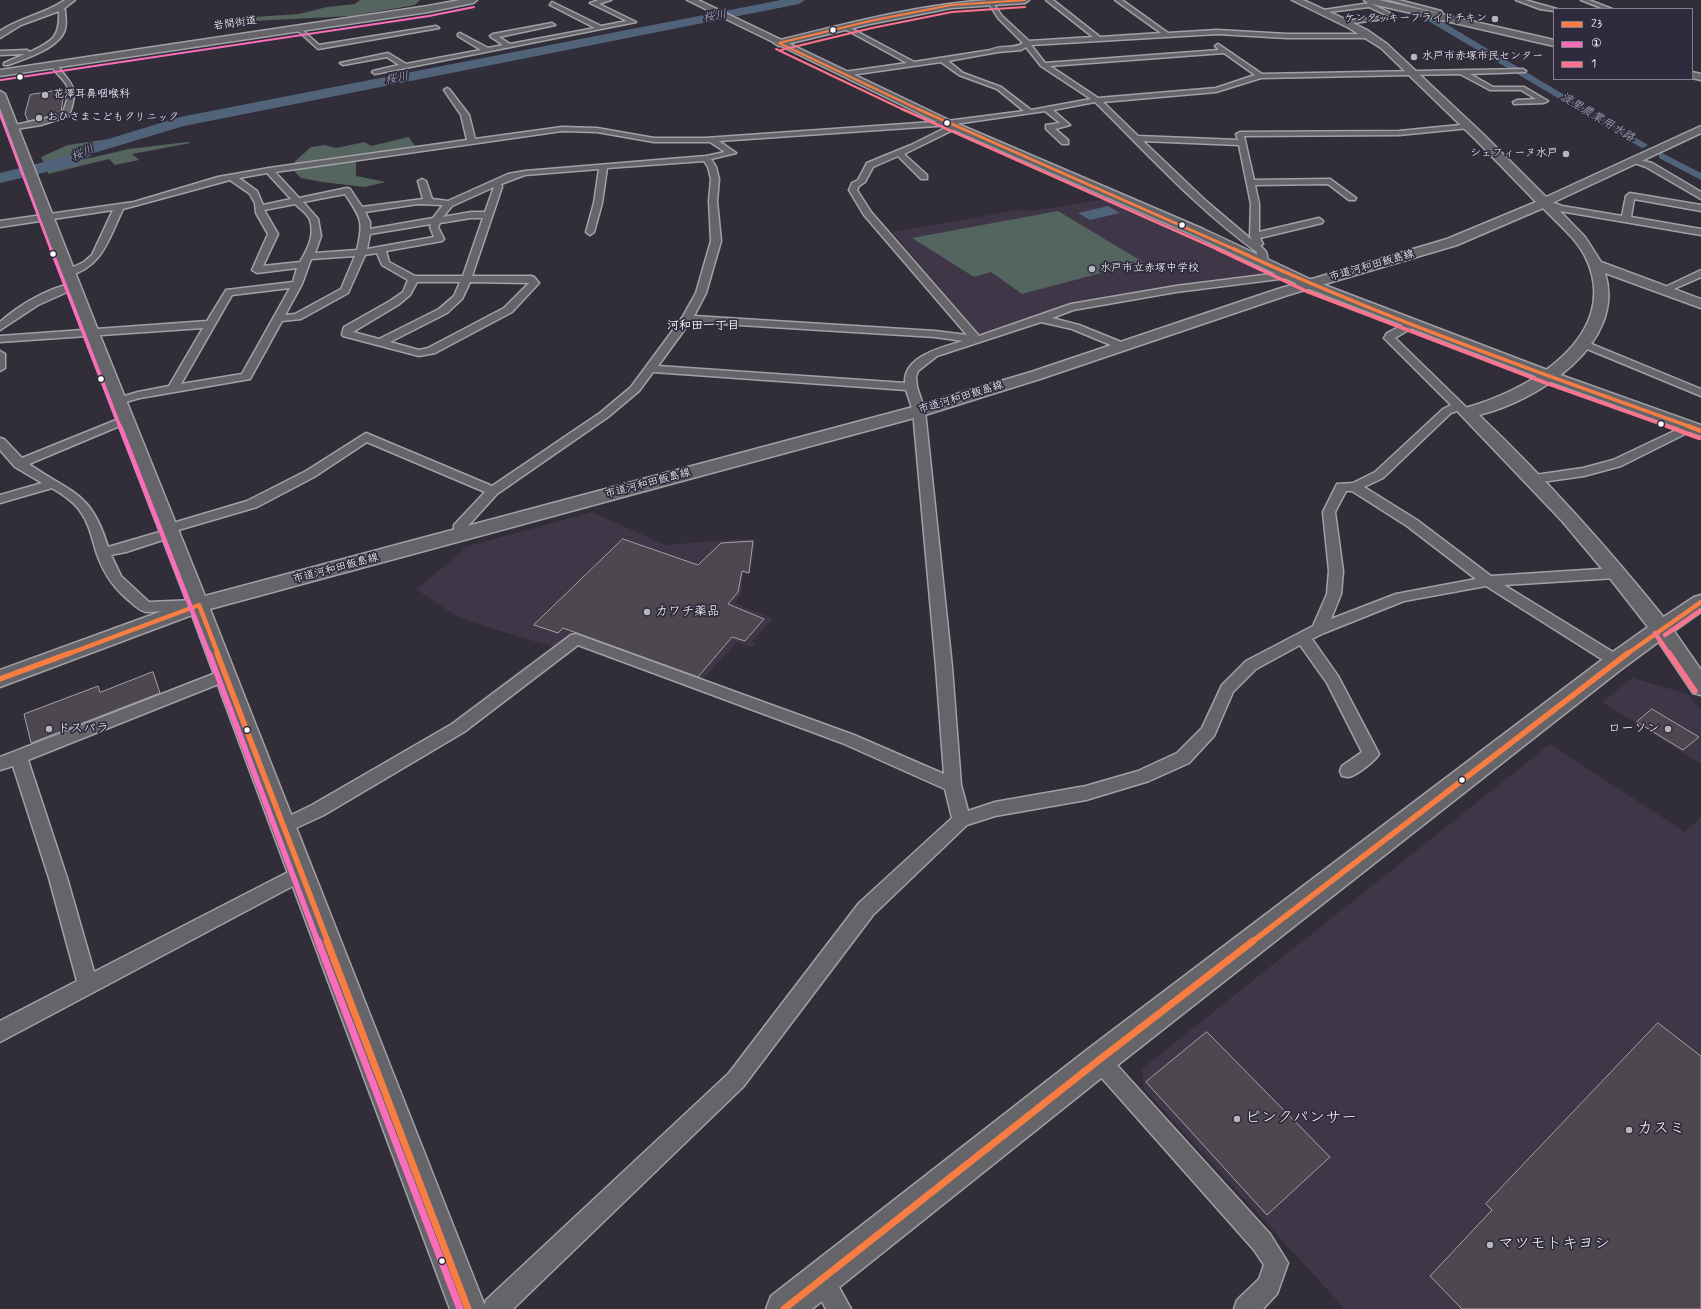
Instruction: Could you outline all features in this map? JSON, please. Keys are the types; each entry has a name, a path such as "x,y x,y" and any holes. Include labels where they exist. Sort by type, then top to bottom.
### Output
{"main road":[{"path":"0,35 18,23 59,8 71,0"},
{"name":"岩間街道","path":"0,73 428,9 473,0"},
{"path":"691,0 950,125 1198,232 1261,257 1287,275 1549,376 1696,429"},
{"path":"779,43 845,27 951,5 1025,0"},
{"path":"1296,0 1346,22 1371,36 1470,126 1544,202 1586,248 1594,264 1601,285 1602,302 1592,329 1584,344 1561,369 1549,376 1485,409 1463,410"},
{"path":"1368,0 1553,40"},
{"path":"1380,0 1553,43"},
{"path":"0,94 91,333 226,675 300,874 468,1309"},
{"name":"市道河和田飯島線","path":"0,679 199,605 919,411 1037,375 1309,284 1452,242 1544,202 1701,129"},
{"path":"1594,264 1701,304"},
{"path":"1463,410 1535,479 1616,573 1661,629 1701,686"},
{"path":"784,1309 1099,1060 1616,661 1701,602"}],"street":[{"path":"375,72 633,22 593,3 608,0"},
{"path":"1049,0 1100,40"},
{"path":"1118,0 1167,35"},
{"path":"1354,0 1417,14 1436,14 1439,12 1392,0"},
{"path":"1519,0 1542,8 1553,9"},
{"path":"1584,0 1606,8"},
{"path":"993,1 1000,17 1028,43 1043,65 1097,100 1261,257"},
{"path":"552,4 600,28"},
{"path":"1320,11 1370,5 1395,17 1346,22"},
{"path":"6,64 51,43 60,34 62,29 62,10 59,8"},
{"path":"541,20 568,34"},
{"path":"509,46 493,36 552,25"},
{"path":"845,27 912,63"},
{"path":"298,28 318,47 436,28"},
{"path":"844,74 993,52 996,50 1021,48 1028,43 1217,32 1287,36 1371,36"},
{"path":"1198,33 1261,76"},
{"path":"460,35 486,50"},
{"path":"0,53 36,51"},
{"path":"1043,65 1225,51"},
{"path":"343,64 388,55 405,66"},
{"path":"942,59 961,74 999,88 1030,112"},
{"path":"13,128 41,124 65,116 71,90 69,83 57,70 54,64"},
{"path":"1461,71 1492,89 1522,88 1544,101 1517,102"},
{"path":"0,224 119,207 232,177 269,170 471,140 562,129 609,132 654,140 713,140 746,136 950,125 1097,100 1229,88 1251,78 1261,76 1344,73 1524,71"},
{"path":"447,90 465,115 471,140"},
{"path":"1046,109 1066,125 1049,126 1065,142"},
{"path":"950,125 899,153 870,165 861,182 855,185 853,190 867,213 978,340"},
{"path":"1261,257 1255,236 1255,204 1240,134 1399,133 1470,126"},
{"path":"1136,138 1242,143"},
{"path":"232,177 254,193 259,203 260,213 272,234 257,270 306,260 381,250 439,240 434,227 440,213 449,204 511,176 525,173 706,158 732,153 713,140"},
{"path":"899,153 924,177"},
{"path":"461,535 461,525 493,491 604,415 635,389 687,319 702,293 716,241 713,201 715,179 712,167 706,158"},
{"path":"1634,160 1649,165 1701,196"},
{"path":"590,232 598,203 603,166"},
{"path":"118,401 138,395 246,377 297,284 316,236 314,220 269,170"},
{"path":"422,181 428,201"},
{"path":"1250,183 1330,182 1352,198"},
{"path":"380,343 443,311 458,297 467,278 489,216 498,187 496,183"},
{"path":"259,208 347,191 366,222 366,232 361,253 345,291 297,317 278,318"},
{"path":"1626,218 1630,196 1701,208"},
{"path":"360,210 428,201 441,201 449,204"},
{"path":"1544,202 1560,208 1626,218 1701,232"},
{"path":"0,326 8,318 46,297 71,279 96,256 119,207"},
{"path":"366,232 471,215 489,216"},
{"path":"1255,236 1319,222"},
{"path":"381,250 385,263 413,279 531,279 534,283 508,310 431,351 419,353 347,334 348,329 394,303 407,293 413,279"},
{"path":"1664,290 1701,273"},
{"path":"961,820 953,785 942,644 919,411 910,387 910,377 913,369 933,354 1042,319 1071,307 1176,289 1287,275"},
{"path":"173,389 212,324 229,292 297,284"},
{"path":"687,319 935,334 978,340"},
{"path":"1042,319 1075,327 1122,346"},
{"path":"0,339 212,324"},
{"path":"1411,324 1391,335 1389,338 1428,374 1463,410"},
{"path":"1584,344 1701,393"},
{"path":"0,354 0,368"},
{"path":"651,369 910,387"},
{"path":"1319,629 1334,594 1336,578 1329,512 1341,487 1355,487 1379,475 1447,411 1463,410"},
{"path":"19,464 126,420"},
{"path":"1535,479 1584,472 1618,463 1696,429"},
{"path":"103,552 121,549 169,531 252,504 310,474 366,437 493,491"},
{"path":"0,442 7,453 19,464 73,497 84,507 91,518 113,575 146,607 199,605"},
{"path":"0,499 51,484"},
{"path":"1355,487 1412,523 1488,581 1616,661"},
{"path":"495,1309 736,1080 866,910 961,820 995,809 1086,793 1143,776 1183,758 1208,732 1227,689 1251,665 1319,629 1401,597 1488,581 1616,573"},
{"path":"1303,638 1333,680 1371,754 1348,771"},
{"path":"283,827 318,810 458,728 576,639 848,739 953,785"},
{"path":"0,764 124,717 226,675"},
{"path":"19,757 58,878 88,986"},
{"path":"0,1032 300,874"},
{"path":"1099,1060 1262,1242 1276,1263 1269,1286 1246,1309"},
{"path":"822,1279 839,1309"}],"shaded area":[{"path":"360,0 420,0 415,5 351,16 234,22 238,18 299,14 327,7 355,4"},
{"path":"409,137 415,146 292,164 311,147 324,145 336,148 365,142 371,146"},
{"path":"109,139 111,140 79,150 68,160 45,165 41,157 68,145"},
{"path":"187,142 191,143 132,154 139,160 115,165 109,159 48,174 47,168 129,149"},
{"path":"356,159 356,176 386,182 364,187 322,182 301,178 292,169"},
{"name":"水戸市立赤塚中学校","path":"1108,199 1115,200 1208,241 1272,275 1187,285 1068,305 1036,319 980,335 892,232 1018,210 1030,211"},
{"path":"1058,211 1143,262 1022,294 991,272 974,277 912,238"},
{"path":"592,512 665,545 740,539 755,540 750,574 743,573 741,594 735,603 773,619 752,642 756,644 752,647 737,642 700,682 570,633 557,648 471,622 456,616 416,589 463,551 462,548"},
{"path":"1632,678 1688,694 1701,710 1701,764 1602,702"},
{"path":"1550,744 1685,832 1701,817 1701,1309 1345,1309 1144,1089 1142,1069"}],"water":[{"path":"1108,206 1120,213 1090,220 1078,213"}],"building":[{"path":"60,90 59,93 64,92 61,112 50,113 51,116 28,121 25,114 30,95"},
{"name":"カワチ薬品","path":"623,539 698,565 721,543 753,541 749,573 742,571 738,592 728,604 764,619 745,641 732,637 698,677 563,628 558,633 534,625"},
{"name":"ドスパラ","path":"153,672 160,693 31,743 24,714 98,686 100,692"},
{"name":"ローソン","path":"1652,709 1699,737 1683,750 1637,722"},
{"name":"カスミ","path":"1658,1023 1701,1056 1701,1309 1462,1309 1430,1276 1492,1210 1486,1204"},
{"name":"ピンクパンサー","path":"1207,1032 1330,1157 1267,1215 1146,1082"}],"waterway":[{"name":"桜川","path":"0,178 70,161 88,150 180,122 799,0"},
{"name":"渡里農業用水路","path":"1428,17 1474,46 1643,145"},
{"name":"渡里農業用水路","path":"1662,156 1701,177"}],"transit line":[{"name":"23","path":"779,43 870,21 951,5 1025,0"},
{"name":"①","path":"1,80 429,16 474,7"},
{"name":"1","path":"781,50 872,28 952,12 1025,7"},
{"name":"23","path":"779,43 947,123 1198,232 1309,284 1549,376 1701,431"},
{"name":"1","path":"776,49 944,129 1195,238 1306,291 1546,383 1699,438"},
{"name":"①","path":"0,114 84,336 219,678 293,877 460,1309"},
{"name":"23","path":"784,1309 1099,1060 1611,665 1701,602"},
{"name":"23","path":"199,605 468,1309"},
{"name":"23","path":"0,679 199,605"},
{"name":"1","path":"1665,635 1701,610"},
{"name":"1","path":"1655,633 1695,691"}],"place":[{"name":"ケンタッキーフライドチキン","path":"1495,19"},
{"name":"水戸市赤塚市民センター","path":"1414,57"},
{"name":"花澤耳鼻咽喉科","path":"45,95"},
{"name":"おひさまこどもクリニック","path":"39,118"},
{"name":"シェフィーヌ水戸","path":"1566,154"},
{"name":"水戸市立赤塚中学校","path":"1092,269"},
{"name":"カワチ薬品","path":"647,612"},
{"name":"ドスパラ","path":"49,729"},
{"name":"ローソン","path":"1668,729"},
{"name":"ピンクパンサー","path":"1237,1119"},
{"name":"カスミ","path":"1629,1130"},
{"name":"マツモトキヨシ","path":"1490,1245"}],"district":[{"name":"河和田一丁目","path":"703,326"}]}
